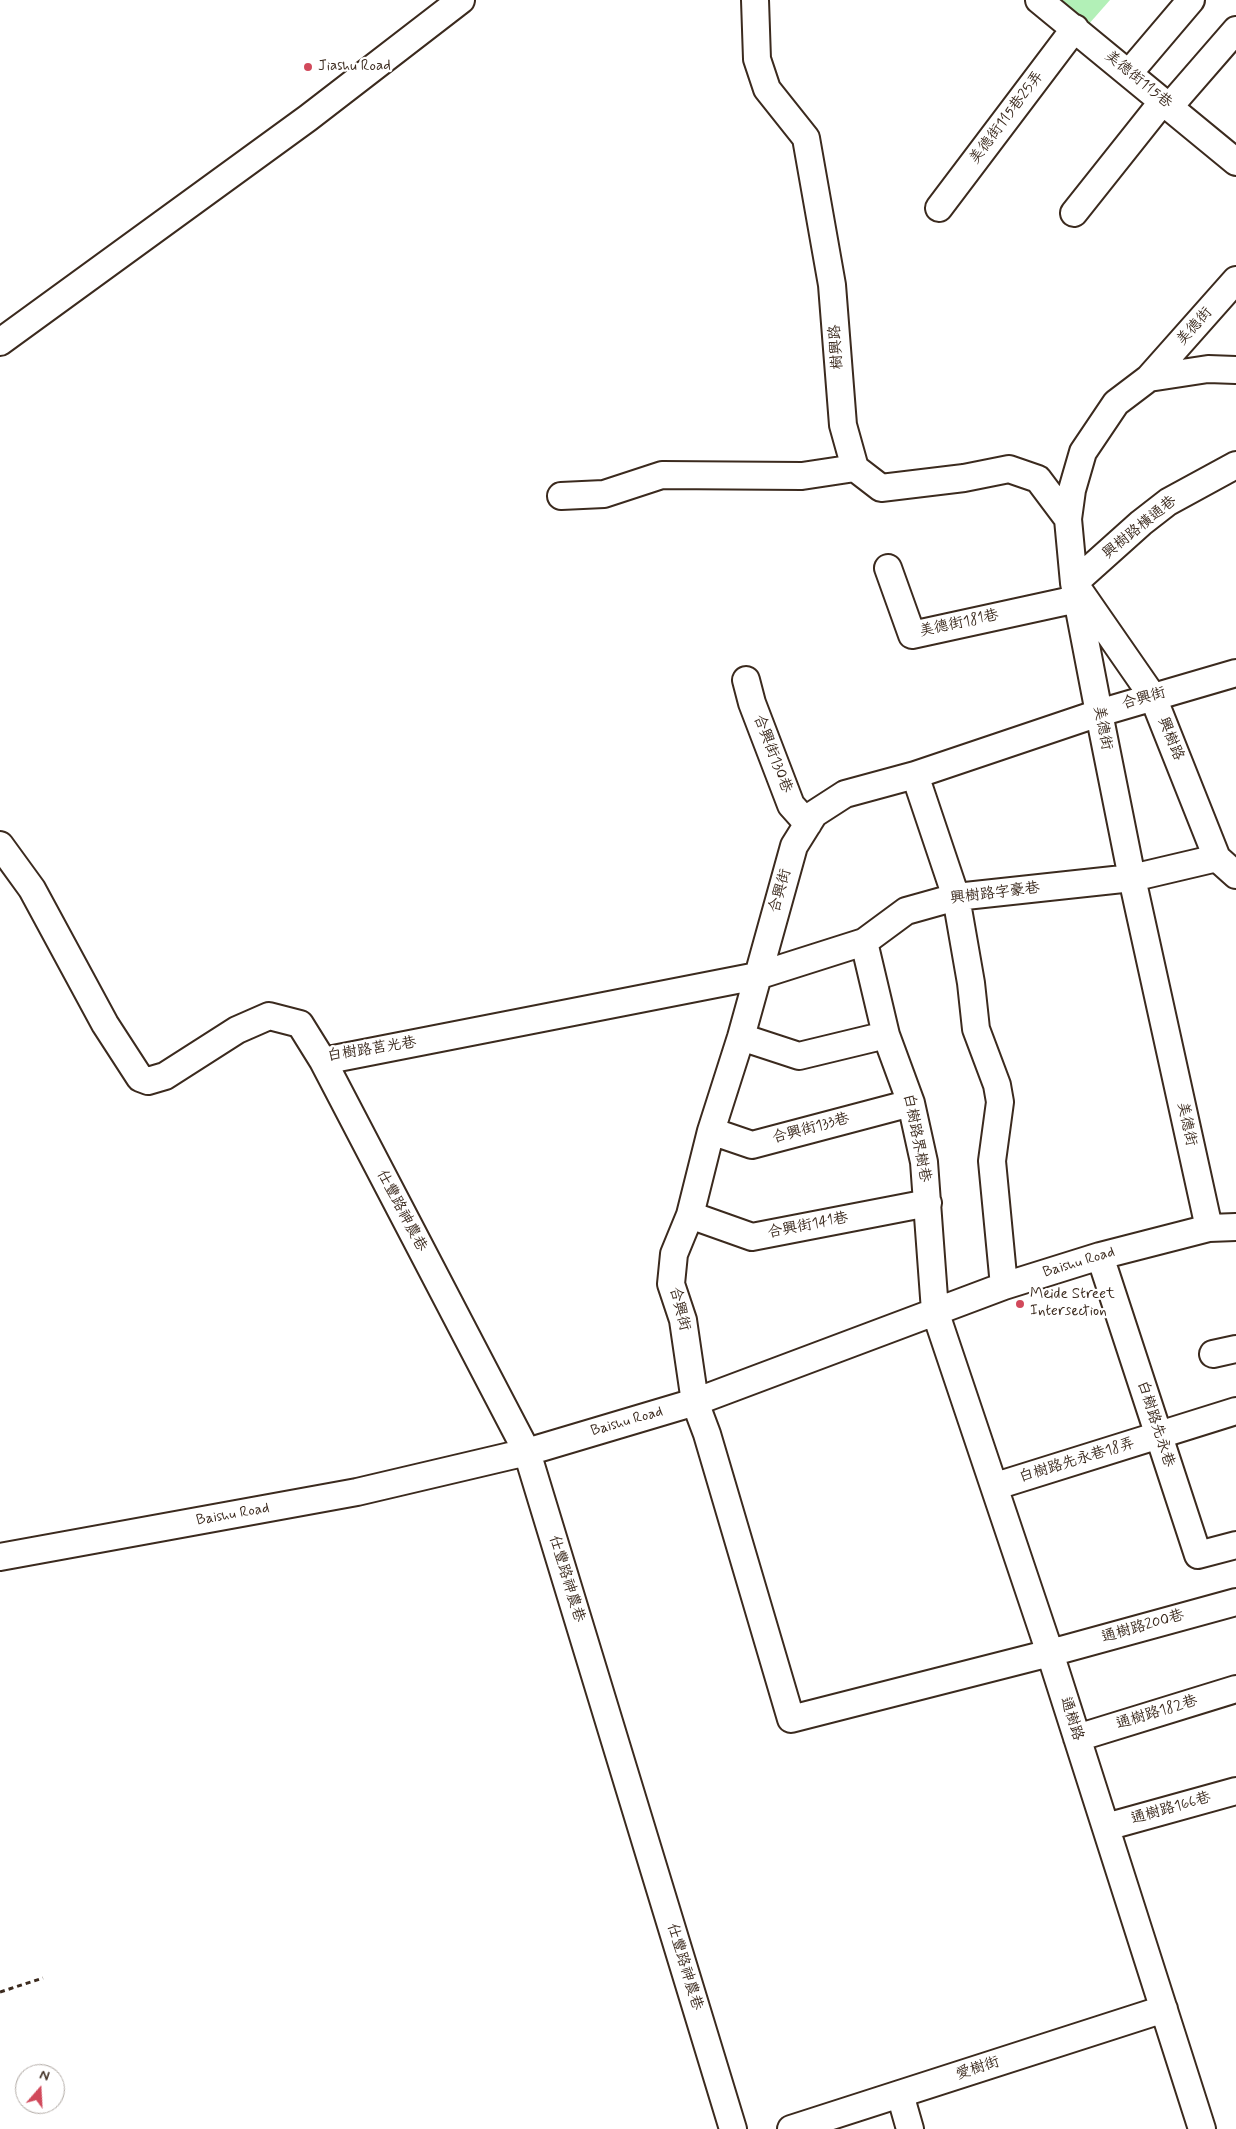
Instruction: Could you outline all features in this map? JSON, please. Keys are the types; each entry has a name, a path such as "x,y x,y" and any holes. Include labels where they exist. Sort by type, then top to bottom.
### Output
{"street":[{"path":"0,342 308,118 461,0"},
{"name":"樹興路","path":"755,0 757,59 767,89 806,138 832,285 843,425 855,468"},
{"name":"美德街115巷","path":"1039,0 1236,162"},
{"path":"1129,74 1191,0"},
{"name":"美德街115巷25弄","path":"939,208 1074,28"},
{"path":"1074,213 1166,103 1236,30"},
{"name":"美德街","path":"1209,1228 1132,878 1098,713 1075,591 1068,519 1072,490 1083,452 1116,403 1149,378 1236,280"},
{"path":"1149,378 1208,369 1236,370"},
{"name":"興樹路橫通巷","path":"1075,591 1141,523 1168,502 1236,465"},
{"path":"561,496 604,494 662,476 802,476 855,468 881,488 964,478 1009,469 1038,479 1068,519"},
{"name":"美德街181巷","path":"888,568 912,635 1075,591"},
{"name":"興樹路","path":"1075,591 1153,697 1227,867"},
{"name":"合興街","path":"1050,1653 791,1719 707,1434 695,1402 683,1320 671,1284 674,1254 690,1215 711,1131 742,1037 757,976 794,846 814,814 845,794 914,775 1098,713 1236,673"},
{"name":"合興街130巷","path":"746,680 752,703 791,805 808,824"},
{"path":"914,775 956,897 976,1029 997,1085 1000,1102 992,1161 1004,1286"},
{"name":"白樹路莒光巷","path":"0,845 32,889 105,1024 140,1078 148,1081 165,1076 237,1030 269,1016 300,1024 323,1061 757,976"},
{"name":"興樹路字豪巷","path":"757,976 864,942 906,911 956,897 1227,867"},
{"name":"白樹路界樹巷","path":"864,942 886,1035 911,1103 924,1162 935,1311"},
{"path":"742,1037 799,1056 886,1035"},
{"name":"仕豐路神農巷","path":"323,1061 527,1452 733,2129"},
{"name":"合興街133巷","path":"711,1131 752,1145 911,1103"},
{"name":"合興街141巷","path":"690,1215 752,1237 928,1203"},
{"name":"Baishu Road","path":"0,1557 357,1492 527,1452 695,1402 1004,1286 1100,1256 1209,1228 1236,1226"},
{"name":"白樹路先永巷","path":"1100,1256 1198,1555 1236,1545"},
{"name":"通樹路","path":"935,1311 996,1486 1202,2129"},
{"name":"白樹路先永巷18弄","path":"996,1486 1236,1411"},
{"name":"通樹路200巷","path":"1050,1653 1236,1602"},
{"name":"通樹路182巷","path":"1077,1738 1236,1689"},
{"name":"通樹路166巷","path":"1106,1827 1236,1791"},
{"name":"愛樹街","path":"791,2129 1164,2009"},
{"path":"900,2094 910,2129"}],"path":[{"path":"0,1992 43,1978"}],"green space":[{"path":"1056,0 1110,0 1088,25"}],"place":[{"name":"Jiashu Road","path":"308,67"},
{"name":"Meide Street Intersection","path":"1020,1304"}]}
